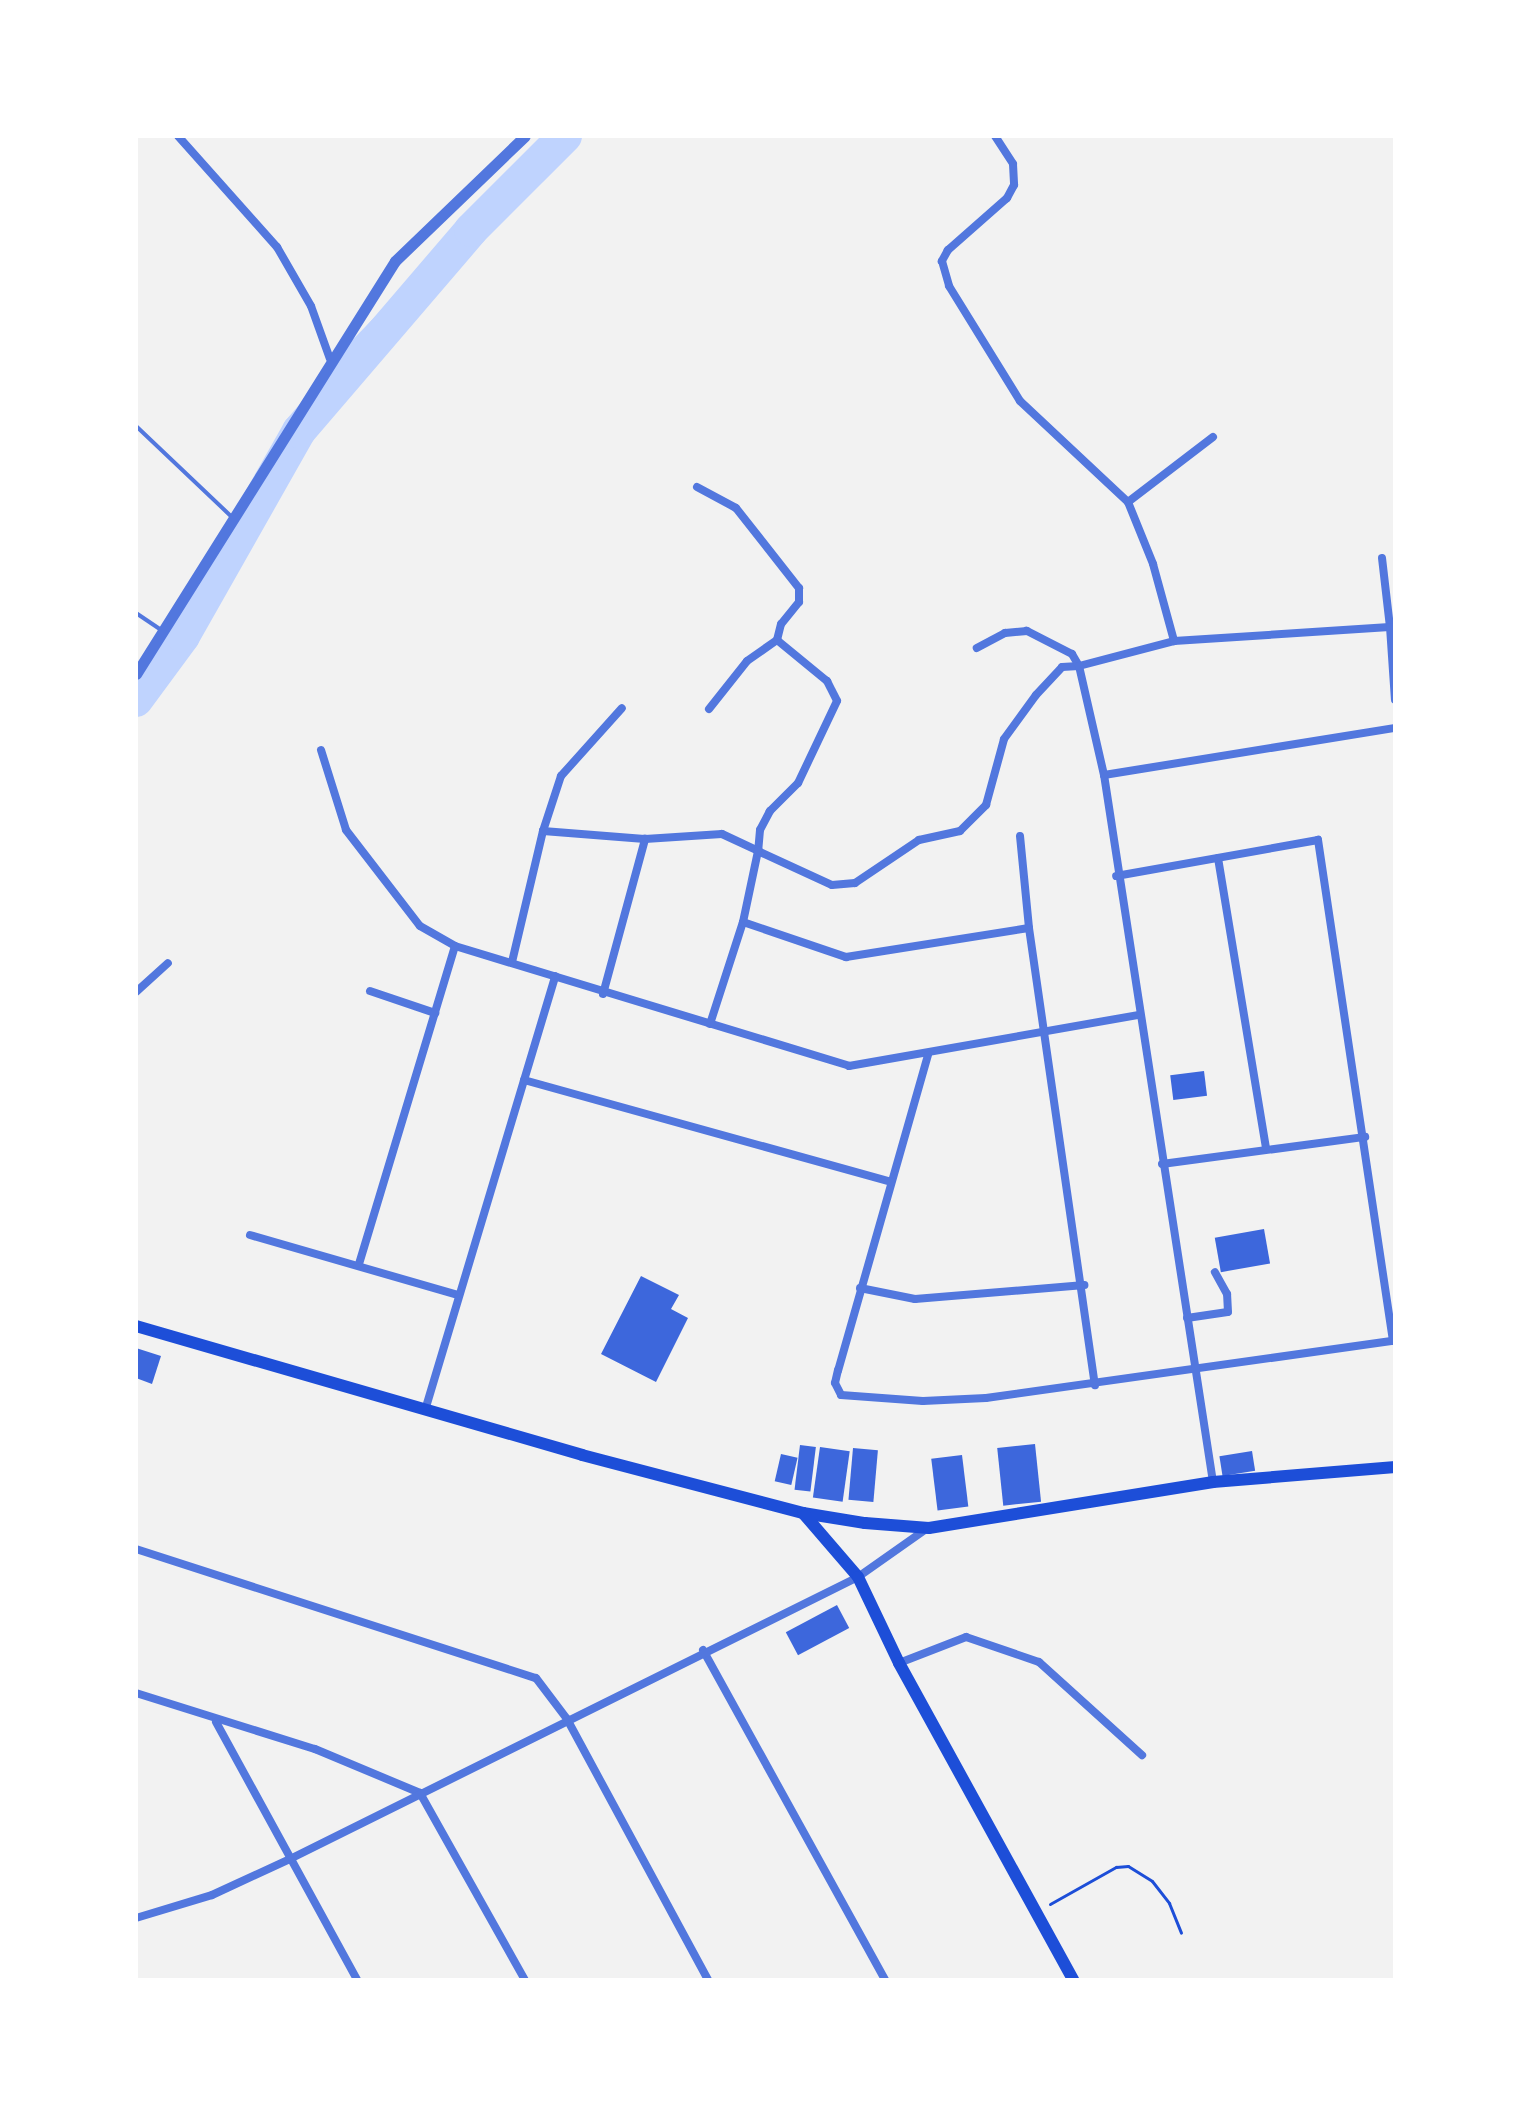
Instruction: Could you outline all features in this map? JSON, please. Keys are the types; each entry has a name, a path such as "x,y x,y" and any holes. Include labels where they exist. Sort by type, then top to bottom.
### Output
{"main road":[{"path":"136,1326 803,1513 929,1528 1213,1482 1395,1467"},
{"path":"803,1513 858,1577 899,1663 1073,1980"}],"street":[{"path":"178,136 277,247 311,306 330,359"},
{"path":"136,674 231,516 395,261 525,136"},
{"path":"995,136 1013,164 1014,185 1007,198 948,250 942,261 949,286 1020,401 1128,502 1153,564 1174,641"},
{"path":"1128,502 1213,437"},
{"path":"697,487 736,508 799,588 799,602 781,624 777,640 747,661 709,709"},
{"path":"1382,558 1395,700"},
{"path":"543,831 645,839 722,834 832,885 855,883 919,840 960,831 986,805 1004,739 1062,667 1079,666 1174,641 1390,627"},
{"path":"977,648 1005,633 1027,631 1072,654 1079,666 1104,775 1116,876 1213,1482"},
{"path":"710,1024 743,922 760,830 770,811 798,783 837,701 827,681 777,640"},
{"path":"512,962 543,831 561,776 622,708"},
{"path":"1104,775 1395,728"},
{"path":"321,750 346,830 420,926 455,946 603,994 849,1066 928,1055 1138,1015"},
{"path":"1020,836 1029,928 1084,1285 1095,1385"},
{"path":"603,994 645,839"},
{"path":"928,1055 835,1383 847,1398 986,1398 1393,1341 1365,1137 1318,840 1116,876"},
{"path":"1218,858 1266,1147"},
{"path":"743,922 846,957 1029,928"},
{"path":"359,1264 455,946"},
{"path":"136,992 168,963"},
{"path":"426,1407 555,976"},
{"path":"370,991 435,1013"},
{"path":"524,1080 891,1182"},
{"path":"1162,1164 1266,1147 1365,1137"},
{"path":"250,1235 458,1295"},
{"path":"1187,1318 1228,1312 1227,1294 1215,1272"},
{"path":"860,1288 915,1299 1084,1285"},
{"path":"136,1918 212,1895 292,1858 703,1650 858,1577 929,1528"},
{"path":"136,1549 536,1678 567,1719 708,1980"},
{"path":"899,1663 966,1637 1039,1662 1142,1755"},
{"path":"703,1650 885,1980"},
{"path":"136,1693 216,1722 315,1749 420,1793 525,1980"},
{"path":"216,1722 357,1980"}],"lane":[{"path":"136,426 231,516"},
{"path":"136,613 163,631"}],"path":[{"path":"1036,1912 1116,1867 1128,1866 1160,1892 1181,1933"}],"building":[{"path":"1204,1071 1207,1096 1173,1100 1170,1075"},
{"path":"1264,1229 1270,1263 1221,1272 1215,1238"},
{"path":"641,1276 679,1295 671,1309 688,1318 656,1382 601,1354"},
{"path":"136,1348 161,1356 152,1384 136,1378"},
{"path":"1035,1444 1041,1502 1003,1506 997,1448"},
{"path":"800,1445 816,1447 810,1492 795,1490"},
{"path":"820,1447 850,1451 843,1502 813,1498"},
{"path":"853,1448 878,1450 873,1502 848,1500"},
{"path":"1252,1451 1255,1471 1223,1476 1219,1456"},
{"path":"781,1454 798,1458 791,1485 775,1481"},
{"path":"962,1455 968,1507 938,1510 931,1459"},
{"path":"837,1605 849,1628 798,1655 786,1632"}],"waterway":[{"path":"340,357 555,136"},
{"path":"136,700 183,636 299,431 471,230 565,136"},
{"path":"136,684 143,672"}]}
